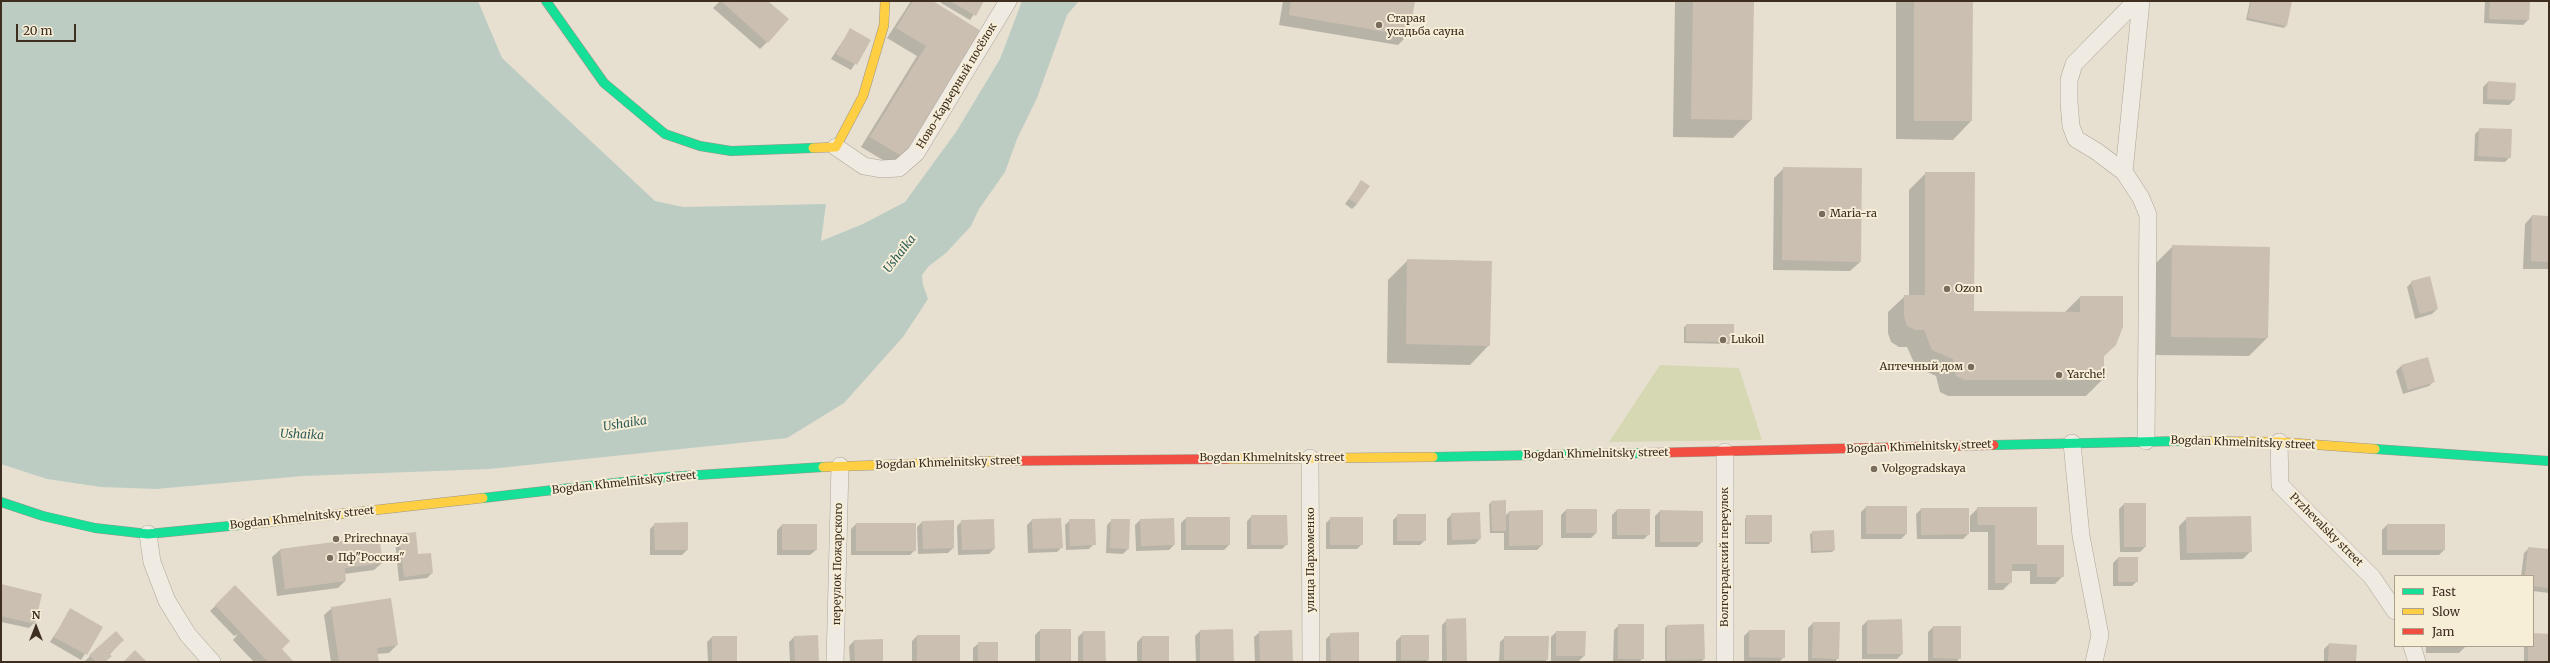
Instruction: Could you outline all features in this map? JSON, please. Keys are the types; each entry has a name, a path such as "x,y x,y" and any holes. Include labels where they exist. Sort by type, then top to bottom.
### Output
{"street":[{"path":"546,1 604,83 666,134 700,146 731,151 836,147 863,96 884,25 885,1"},
{"name":"Ново-Карьерный посёлок","path":"836,147 864,166 881,169 899,168 916,153 1008,1"},
{"path":"2136,1 2074,64 2070,80 2068,102 2071,126 2076,140 2096,150 2124,172 2141,198 2148,215 2146,441"},
{"path":"2124,172 2140,1"},
{"name":"Bogdan Khmelnitsky street","path":"1,502 43,516 95,528 148,534 274,522 667,477 840,466 1065,459 1310,458 1725,452 2146,441 2279,442 2549,461"},
{"name":"Przhevalsky street","path":"2279,442 2280,485 2372,577 2394,610"},
{"path":"2072,443 2081,536 2100,635 2094,662"},
{"name":"Волгоградский переулок","path":"1725,452 1725,662"},
{"name":"улица Пархоменко","path":"1310,458 1312,662"},
{"name":"переулок Пожарского","path":"835,662 840,466"},
{"path":"148,534 152,562 167,601 188,635 212,662"},
{"path":"2412,647 2417,662"}],"green space":[{"path":"1660,365 1739,368 1762,440 1609,442"}],"water":[{"name":"Ushaika","path":"1,1 478,1 502,58 655,201 683,207 826,204 821,241 863,224 905,202 956,132 1000,59 1022,1 1079,1 1067,15 1037,98 1017,139 1005,172 979,209 971,226 946,253 929,266 922,275 923,285 928,299 903,337 844,403 787,438 489,469 303,476 156,489 101,487 47,479 1,464"}],"building":[{"path":"721,1 768,1 789,19 768,43"},
{"path":"913,1 933,1 981,31 903,157 870,137 926,46 896,28"},
{"path":"950,1 984,1 976,16"},
{"name":"Старая усадьба сауна","path":"1291,1 1415,1 1409,36 1289,15"},
{"path":"1693,1 1754,1 1752,120 1691,119"},
{"path":"1914,1 1973,1 1972,121 1914,121"},
{"path":"2251,1 2292,1 2287,26 2248,18"},
{"path":"2490,1 2530,1 2529,20 2489,19"},
{"path":"850,28 871,40 857,65 836,54"},
{"path":"2488,81 2516,83 2515,100 2487,99"},
{"path":"2479,128 2512,129 2511,158 2478,156"},
{"name":"Maria-ra","path":"1783,167 1862,168 1861,262 1782,260"},
{"path":"1925,172 1975,172 1974,311 2080,312 2080,296 2123,296 2123,327 2116,345 2104,356 2104,380 1965,380 1956,376 1953,359 1932,350 1924,330 1916,330 1907,326 1904,316 1904,295 1925,295"},
{"path":"1361,180 1370,186 1357,204 1349,199"},
{"path":"2532,215 2549,216 2549,262 2531,261"},
{"path":"2172,245 2270,247 2268,338 2171,337"},
{"path":"1407,259 1492,261 1490,346 1406,344"},
{"path":"2430,276 2438,309 2420,314 2411,281"},
{"path":"1686,324 1734,324 1734,342 1686,341"},
{"path":"2428,357 2435,382 2408,390 2401,365"},
{"path":"1506,500 1506,531 1492,531 1491,501"},
{"path":"2124,503 2146,503 2146,547 2124,547"},
{"path":"1866,506 1907,506 1907,534 1866,534"},
{"path":"1977,507 2037,507 2037,545 2064,545 2064,577 2037,577 2037,564 2012,564 2012,583 1995,583 1995,525 1978,525"},
{"path":"1921,508 1969,508 1969,534 1921,535"},
{"path":"1566,509 1597,509 1597,533 1566,533"},
{"path":"1617,509 1650,509 1650,535 1617,535"},
{"path":"1543,510 1543,545 1509,546 1509,511"},
{"path":"1660,510 1703,511 1703,542 1660,542"},
{"path":"1480,512 1481,539 1452,540 1451,513"},
{"path":"1397,514 1426,514 1426,541 1397,541"},
{"path":"1251,515 1287,515 1288,545 1251,545"},
{"path":"1746,515 1772,515 1772,542 1746,542"},
{"path":"2251,516 2252,552 2187,553 2186,517"},
{"path":"1186,517 1230,517 1230,545 1186,545"},
{"path":"1330,517 1363,517 1363,545 1330,545"},
{"path":"1061,518 1063,548 1033,549 1032,519"},
{"path":"1174,518 1175,545 1141,546 1140,519"},
{"path":"994,519 995,549 962,550 961,520"},
{"path":"1069,519 1095,519 1096,545 1070,546"},
{"path":"1111,519 1130,519 1129,549 1110,548"},
{"path":"954,520 954,548 923,549 922,521"},
{"path":"688,522 688,550 655,550 654,523"},
{"path":"856,523 916,523 916,551 856,551"},
{"path":"782,524 817,524 817,550 782,550"},
{"path":"2387,524 2445,524 2445,550 2387,550"},
{"path":"1834,530 1835,550 1813,551 1812,531"},
{"path":"416,532 418,554 431,553 433,573 404,577 399,534"},
{"path":"379,536 383,563 345,568 346,581 285,589 280,549"},
{"path":"2528,547 2549,549 2549,588 2534,586 2534,575 2525,575"},
{"path":"2118,557 2138,557 2138,582 2118,582"},
{"path":"1,584 42,594 35,624 1,616"},
{"path":"235,585 290,641 282,649 294,662 268,662 215,605"},
{"path":"391,598 398,645 377,648 379,662 339,662 331,607"},
{"path":"70,608 103,627 87,655 54,637"},
{"path":"1466,618 1467,661 1447,661 1446,619"},
{"path":"1902,619 1903,654 1867,654 1867,620"},
{"path":"1813,622 1840,622 1839,659 1812,658"},
{"path":"1618,624 1644,624 1644,659 1618,659"},
{"path":"1704,624 1705,659 1667,660 1667,625"},
{"path":"1933,626 1961,626 1961,659 1933,658"},
{"path":"1040,629 1071,629 1071,662 1040,662"},
{"path":"1233,629 1234,662 1200,662 1200,630"},
{"path":"1292,630 1293,662 1260,662 1259,631"},
{"path":"1749,630 1785,630 1785,658 1749,657"},
{"path":"116,631 124,640 109,654 112,656 105,662 96,662 89,655"},
{"path":"1083,631 1105,631 1106,662 1083,662"},
{"path":"1556,631 1586,631 1585,656 1556,656"},
{"path":"1359,632 1359,662 1331,662 1330,633"},
{"path":"2534,633 2549,634 2549,662 2528,662 2528,647 2534,647"},
{"path":"818,635 819,662 795,662 794,636"},
{"path":"917,635 960,635 960,662 917,662"},
{"path":"1401,635 1429,635 1429,660 1401,660"},
{"path":"712,636 737,636 737,662 712,662"},
{"path":"1142,636 1169,636 1169,662 1142,662"},
{"path":"1504,636 1549,636 1548,660 1504,660"},
{"path":"883,639 883,662 855,662 854,640"},
{"path":"978,642 998,642 998,662 978,662"},
{"path":"2329,643 2357,645 2356,662 2328,662"},
{"path":"135,650 147,662 123,662"}],"traffic: fast":[{"path":"546,1 604,83 665,134 700,146 731,151 813,148"},
{"path":"1994,445 2182,441"},
{"path":"2375,449 2549,461"},
{"path":"1433,457 1646,453"},
{"path":"483,498 667,477 823,467"},
{"path":"1,502 43,516 95,528 148,534 250,524"}],"traffic: slow":[{"path":"813,148 836,147 863,96 884,25 885,1"},
{"path":"2182,441 2279,442 2375,449"},
{"path":"1228,459 1433,457"},
{"path":"823,467 996,461"},
{"path":"250,524 483,498"}],"traffic: jam":[{"path":"1646,453 1994,445"},
{"path":"996,461 1228,459"}],"place":[{"name":"Старая усадьба сауна","path":"1379,25"},
{"name":"Maria-ra","path":"1822,214"},
{"name":"Ozon","path":"1947,289"},
{"name":"Lukoil","path":"1723,340"},
{"name":"Аптечный дом","path":"1971,367"},
{"name":"Yarche!","path":"2059,375"},
{"name":"Volgogradskaya","path":"1874,469"},
{"name":"Prirechnaya","path":"336,539"},
{"name":"Пф\"Россия\"","path":"330,558"}]}
